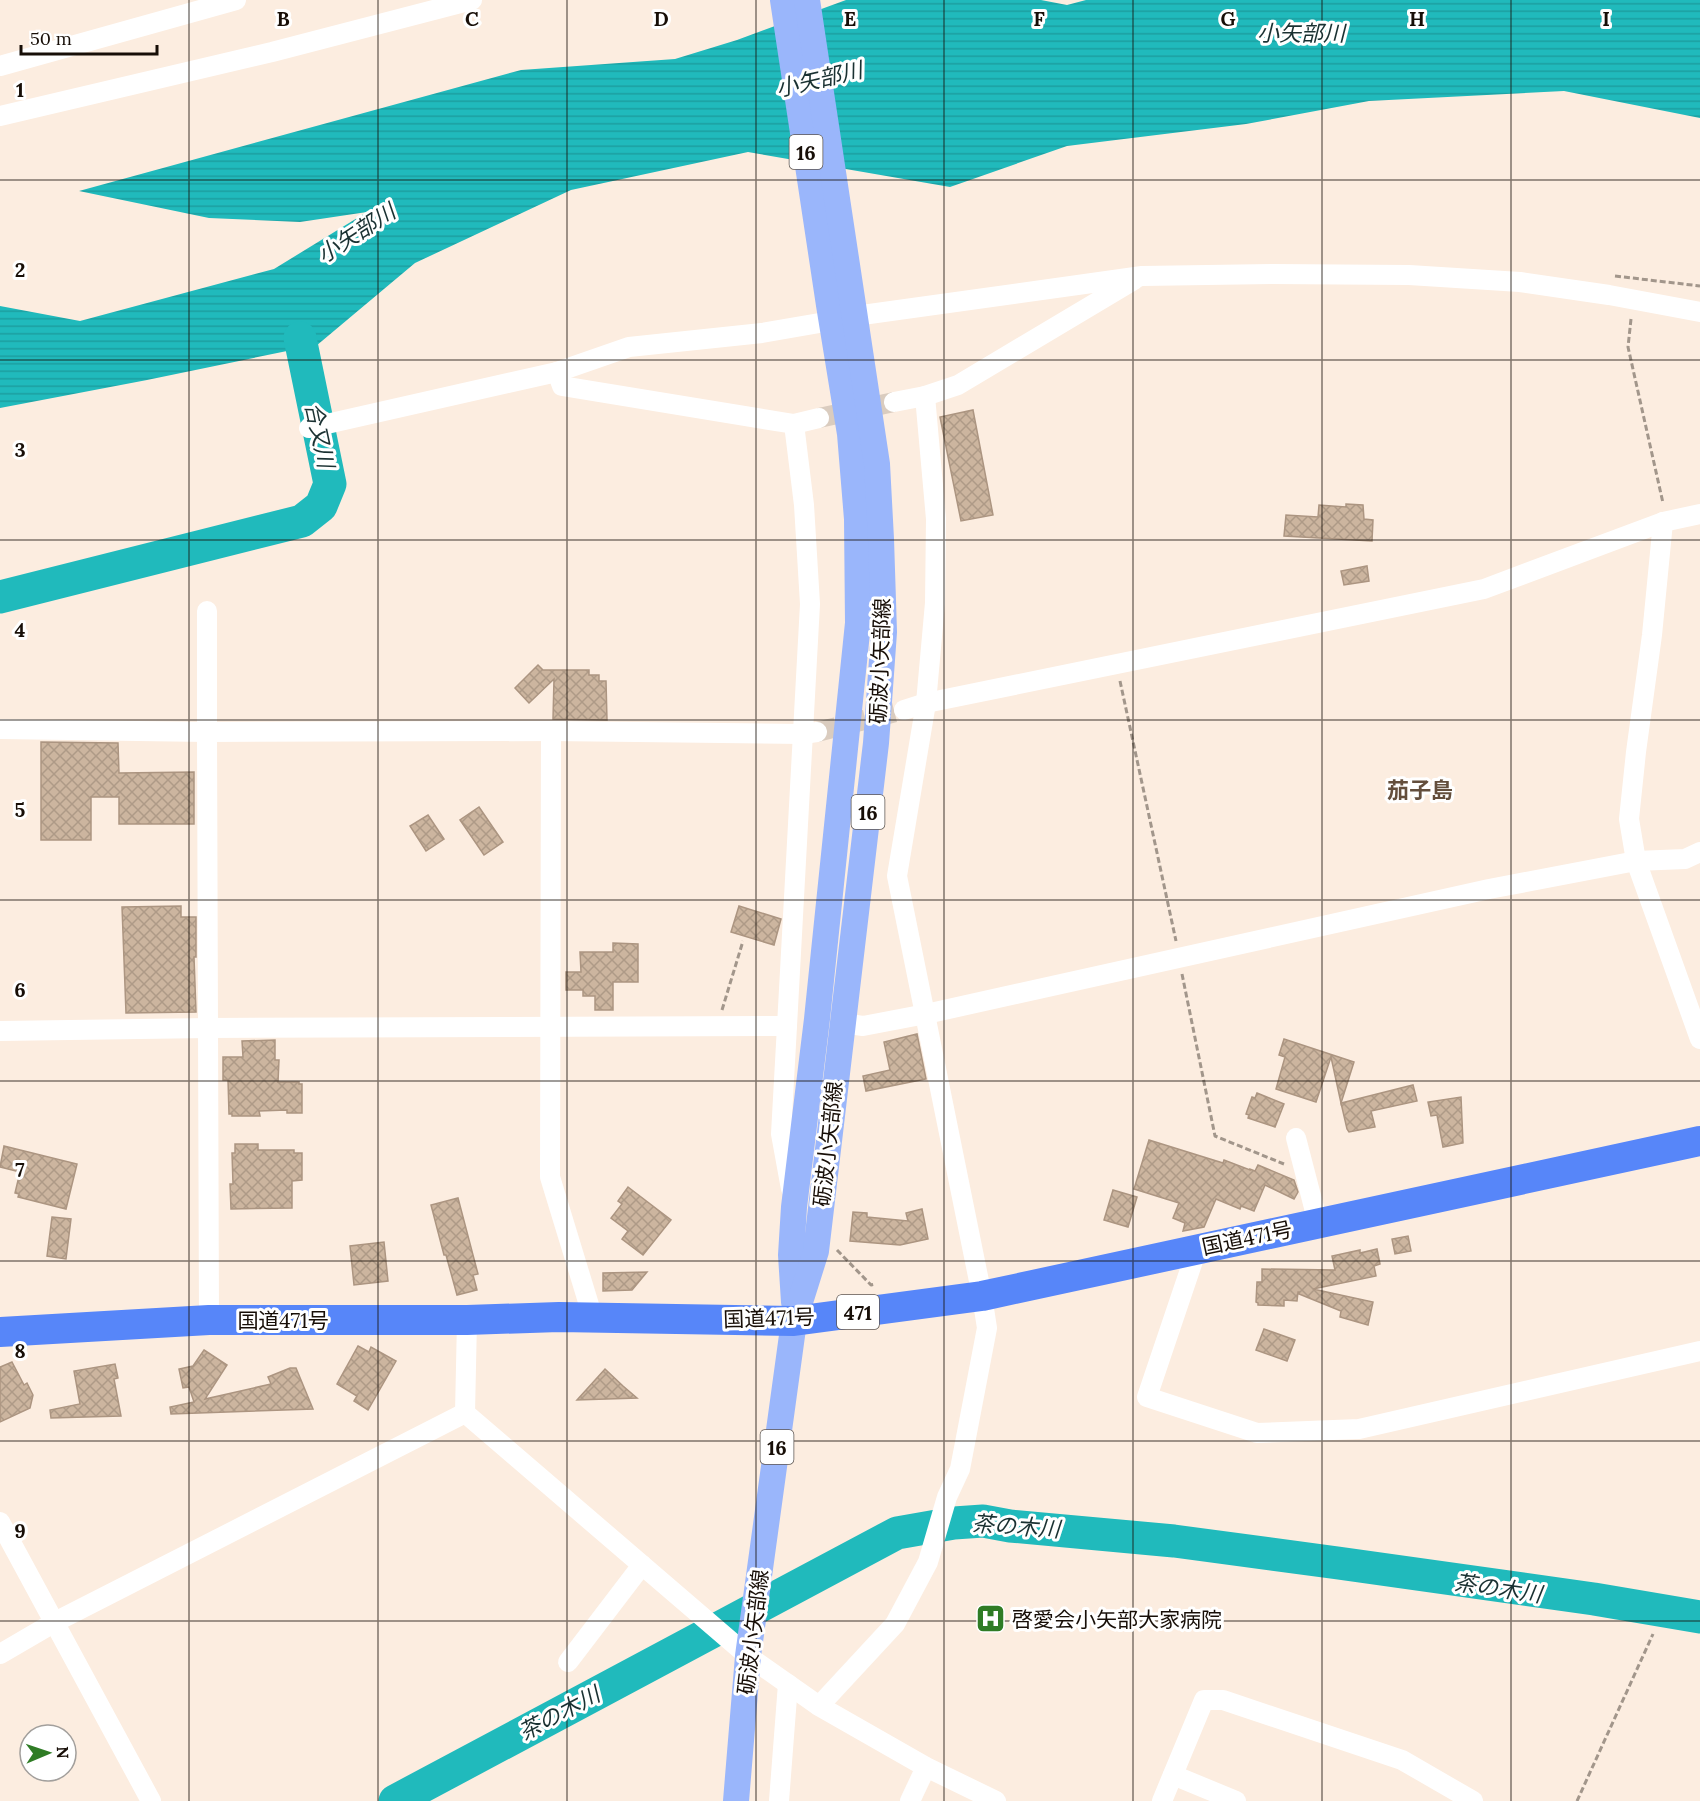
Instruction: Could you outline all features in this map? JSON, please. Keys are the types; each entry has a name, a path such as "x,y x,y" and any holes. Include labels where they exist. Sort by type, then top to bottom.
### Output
{"highway":[{"name":"国道471号","path":"0,1332 209,1320 593,1318 794,1321 982,1296 1700,1141"}],"main road":[{"name":"砺波小矢部線","path":"736,1801 748,1656 794,1321 816,1251 876,743 884,632 877,464 842,310 783,0"},
{"name":"砺波小矢部線","path":"794,1321 791,1255 794,1207 818,1008 858,623 857,519 842,310 807,0"}],"street":[{"path":"0,66 236,0"},
{"path":"0,116 272,52 472,0"},
{"path":"309,428 557,372 629,347 762,333 842,310 1142,276 1409,275 1520,282 1634,299 1700,312"},
{"path":"894,402 925,396 958,385 1142,276"},
{"path":"557,372 562,386 794,424 819,418"},
{"path":"819,1706 895,1624 928,1562 947,1497 960,1469 987,1328 897,876 926,703 935,603 936,519 925,396"},
{"path":"794,424 804,505 810,604 810,733 787,1026 781,1134 794,1207"},
{"path":"904,710 926,703 1484,589 1663,522 1700,514"},
{"path":"1663,522 1652,635 1629,819 1636,861 1700,1039"},
{"path":"207,610 209,1320"},
{"path":"0,729 207,732 810,733"},
{"path":"551,731 550,1178 593,1318"},
{"path":"842,1023 863,1026 926,1014 1489,890 1636,861 1685,859 1700,852"},
{"path":"0,1031 787,1026"},
{"path":"1296,1138 1317,1223"},
{"path":"1197,1249 1147,1397 1257,1433 1359,1429 1700,1352"},
{"path":"465,1413 467,1320"},
{"path":"465,1413 748,1656 819,1706 926,1767 996,1801"},
{"path":"0,1654 55,1622 465,1413"},
{"path":"0,1522 151,1801"},
{"path":"568,1662 642,1565"},
{"path":"779,1801 788,1684"},
{"path":"1162,1801 1204,1700 1223,1700 1402,1760 1473,1801"},
{"path":"910,1801 926,1767"},
{"path":"1173,1775 1236,1801"}],"path":[{"path":"1634,299 1628,347 1663,497 1663,522"},
{"path":"717,1026 743,941"},
{"path":"1577,1801 1653,1634"}],"water":[{"name":"小矢部川","path":"846,0 1041,0 1067,5 1086,0 1700,0 1700,118 1564,91 1369,101 1246,124 1067,146 950,187 748,152 571,190 415,263 316,346 320,377 299,386 287,351 0,408 0,306 80,321 274,269 367,212 300,222 209,218 79,191 521,70 675,59 737,40"}],"building":[{"path":"973,410 993,515 961,521 940,417"},
{"path":"1346,504 1363,505 1364,519 1373,520 1372,541 1284,536 1286,515 1318,517 1319,505 1346,507"},
{"path":"1367,566 1369,581 1344,585 1341,571"},
{"path":"538,665 543,670 589,670 589,675 599,675 599,681 606,681 607,720 553,719 554,679 529,703 515,688"},
{"path":"41,742 118,743 119,773 194,772 194,824 119,824 119,797 91,797 91,840 41,840"},
{"path":"479,807 503,842 484,855 460,820"},
{"path":"428,815 444,839 426,851 410,826"},
{"path":"181,906 181,917 196,917 196,957 194,957 196,1012 126,1013 122,907"},
{"path":"739,906 781,919 774,945 731,932"},
{"path":"613,943 638,944 638,982 613,982 613,1010 595,1010 595,996 583,996 583,990 566,990 566,972 581,972 580,952 613,952"},
{"path":"917,1034 926,1079 866,1091 863,1076 890,1070 884,1042"},
{"path":"1284,1039 1354,1062 1341,1103 1331,1057 1316,1102 1276,1089 1285,1057 1279,1055"},
{"path":"275,1040 275,1060 279,1060 278,1082 302,1084 302,1113 287,1113 287,1110 259,1111 260,1116 232,1116 229,1114 228,1080 223,1080 223,1057 243,1057 242,1041"},
{"path":"1413,1085 1417,1101 1371,1111 1375,1127 1349,1132 1341,1103"},
{"path":"1257,1093 1284,1104 1275,1127 1248,1118 1249,1115 1246,1114 1252,1097 1255,1098"},
{"path":"1461,1097 1463,1143 1443,1147 1437,1115 1431,1116 1428,1102"},
{"path":"1149,1140 1223,1163 1224,1160 1250,1170 1255,1171 1258,1165 1294,1180 1298,1192 1294,1199 1265,1185 1254,1211 1241,1206 1240,1209 1216,1199 1204,1227 1183,1231 1185,1223 1173,1218 1179,1203 1134,1189"},
{"path":"235,1144 258,1144 258,1150 294,1150 294,1153 302,1153 302,1180 292,1181 292,1208 231,1209 230,1184 233,1184 232,1153 235,1153"},
{"path":"4,1146 77,1164 66,1209 18,1197 19,1194 15,1193 20,1172 0,1167"},
{"path":"628,1187 671,1220 643,1255 622,1239 628,1231 611,1218 622,1204 618,1201"},
{"path":"1113,1190 1137,1197 1128,1227 1104,1220"},
{"path":"458,1198 478,1274 473,1275 477,1290 457,1295 431,1205"},
{"path":"922,1209 928,1239 900,1245 850,1241 853,1212 867,1213 867,1217 908,1221 906,1213"},
{"path":"52,1217 71,1219 66,1259 47,1256"},
{"path":"1408,1236 1411,1251 1395,1254 1392,1239"},
{"path":"384,1242 388,1281 354,1285 350,1246"},
{"path":"1377,1249 1380,1264 1374,1266 1376,1276 1313,1289 1373,1302 1368,1325 1340,1317 1341,1311 1299,1294 1299,1292 1297,1301 1284,1300 1284,1306 1258,1305 1256,1302 1257,1282 1262,1282 1262,1269 1335,1270 1332,1256"},
{"path":"647,1272 632,1290 603,1291 603,1273"},
{"path":"1264,1329 1295,1340 1287,1361 1256,1350"},
{"path":"358,1346 369,1352 371,1347 396,1361 368,1410 354,1401 357,1396 337,1384"},
{"path":"204,1350 227,1365 205,1399 271,1384 268,1377 290,1368 296,1368 313,1409 171,1414 170,1407 194,1402 189,1387 183,1388 179,1369 193,1366"},
{"path":"12,1362 24,1385 27,1383 33,1395 30,1408 0,1422 0,1367"},
{"path":"115,1364 118,1378 114,1379 121,1416 51,1418 50,1410 80,1404 74,1371"},
{"path":"605,1369 623,1386 637,1398 577,1400"}],"waterway":[{"name":"合又川","path":"0,597 302,521 321,506 330,484 300,338"},
{"name":"茶の木川","path":"395,1801 897,1533 954,1523 983,1521 1010,1526 1174,1541 1594,1599 1700,1617"}],"tunnel":[{"path":"819,418 894,402"},
{"path":"817,732 904,710"}],"place":[{"name":"啓愛会小矢部大家病院","path":"991,1619"}],"district":[{"name":"茄子島","path":"1420,790"}]}
